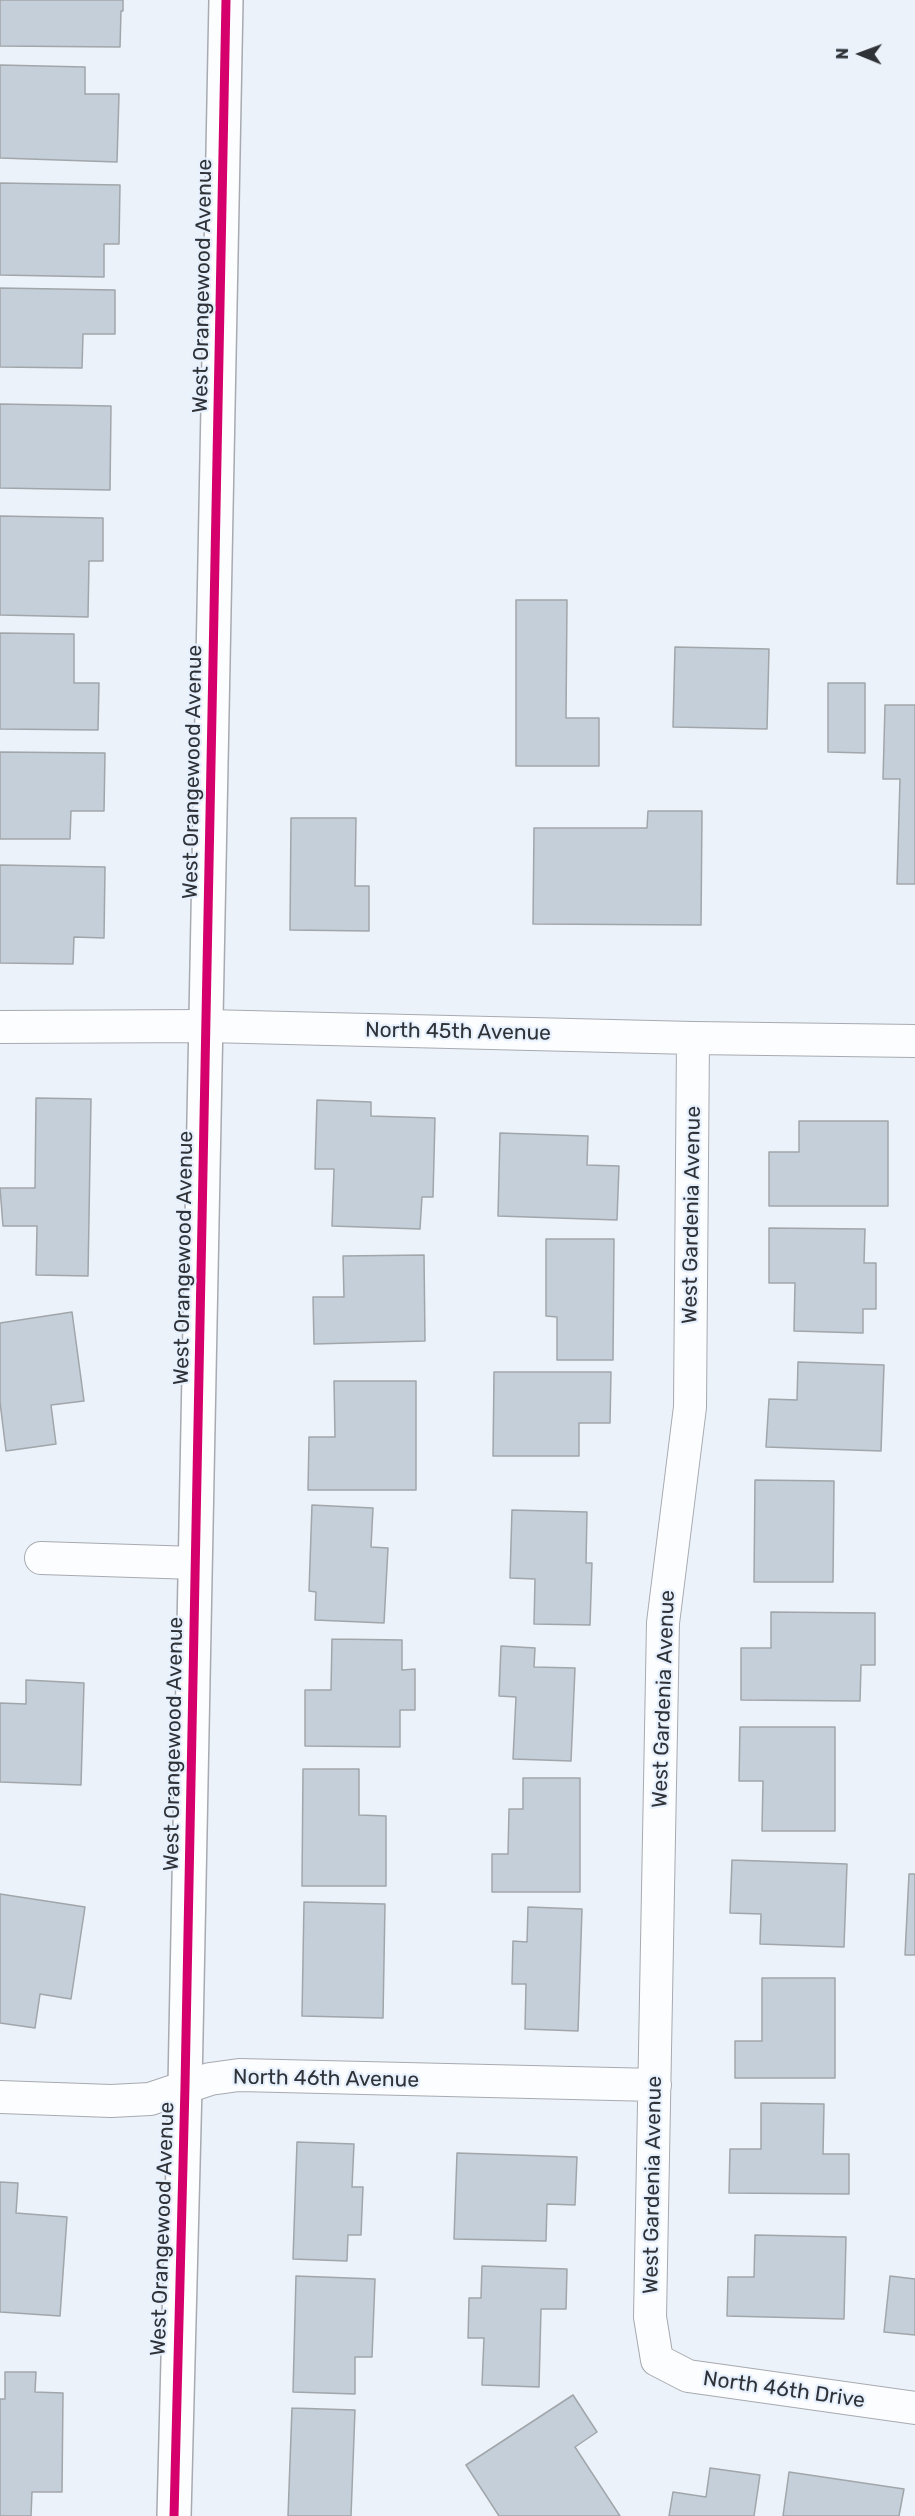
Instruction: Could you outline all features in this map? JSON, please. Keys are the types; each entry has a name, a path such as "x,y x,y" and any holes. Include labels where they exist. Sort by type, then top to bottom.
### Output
{"street":[{"name":"West Orangewood Avenue","path":"174,2516 207,1026 226,0"},
{"name":"North 45th Avenue","path":"0,1027 207,1026 915,1041"},
{"name":"West Gardenia Avenue","path":"657,2360 650,2318 663,1623 690,1407 693,1038"},
{"path":"41,1558 195,1563"},
{"name":"North 46th Avenue","path":"0,2097 111,2101 140,2099 210,2079 239,2075 655,2085"},
{"name":"North 46th Drive","path":"657,2360 688,2376 915,2408"}],"building":[{"path":"0,0 123,0 120,47 0,46"},
{"path":"0,65 85,67 85,94 119,94 117,162 0,158"},
{"path":"0,183 120,185 119,244 104,244 104,277 0,275"},
{"path":"0,288 115,290 115,334 83,334 82,368 0,367"},
{"path":"0,404 111,406 110,490 0,488"},
{"path":"0,516 103,518 103,561 89,561 88,617 0,615"},
{"path":"516,600 567,600 566,718 599,718 599,766 516,766"},
{"path":"0,633 74,634 74,683 99,683 98,730 0,729"},
{"path":"675,647 769,649 767,729 673,727"},
{"path":"828,683 865,683 865,753 828,752"},
{"path":"885,705 915,705 915,884 897,884 900,779 883,779"},
{"path":"0,752 105,753 104,811 71,811 70,839 0,839"},
{"path":"648,811 702,811 701,925 533,924 534,828 647,828"},
{"path":"291,818 356,818 355,886 369,886 369,931 290,930"},
{"path":"0,865 105,867 104,938 74,937 73,964 0,963"},
{"path":"36,1098 91,1099 88,1276 36,1275 37,1226 3,1226 0,1188 35,1188"},
{"path":"317,1100 371,1102 371,1116 435,1118 433,1197 422,1197 420,1229 332,1226 334,1169 315,1169"},
{"path":"799,1121 888,1121 888,1206 769,1206 769,1152 799,1152"},
{"path":"500,1133 588,1136 587,1165 619,1166 617,1220 498,1216"},
{"path":"769,1228 865,1229 864,1263 876,1263 876,1309 863,1309 863,1333 794,1331 795,1283 769,1283"},
{"path":"546,1239 614,1239 613,1360 557,1360 557,1317 546,1316"},
{"path":"424,1255 425,1341 314,1344 313,1297 344,1297 343,1256"},
{"path":"72,1312 84,1401 51,1405 56,1444 6,1451 0,1402 0,1323"},
{"path":"798,1362 884,1365 881,1451 766,1447 769,1399 797,1400"},
{"path":"494,1372 611,1372 610,1423 579,1423 579,1456 493,1456"},
{"path":"334,1381 416,1381 416,1490 308,1490 309,1437 335,1437"},
{"path":"755,1480 834,1481 833,1582 754,1582"},
{"path":"312,1505 373,1508 371,1547 388,1548 384,1623 315,1620 316,1592 309,1591"},
{"path":"512,1510 587,1512 586,1563 592,1563 590,1625 534,1624 535,1579 510,1578"},
{"path":"771,1612 875,1613 875,1665 861,1665 860,1701 741,1700 741,1648 771,1648"},
{"path":"332,1639 402,1640 402,1670 415,1669 415,1710 400,1710 400,1747 305,1746 305,1690 331,1690"},
{"path":"501,1646 535,1648 534,1667 575,1668 571,1761 513,1759 516,1697 499,1696"},
{"path":"26,1680 84,1683 81,1785 0,1782 0,1703 26,1704"},
{"path":"740,1727 835,1727 835,1831 762,1831 763,1781 739,1781"},
{"path":"303,1769 359,1769 359,1815 386,1816 386,1886 302,1886"},
{"path":"523,1778 580,1778 580,1892 492,1892 492,1854 508,1854 509,1809 523,1809"},
{"path":"732,1860 847,1864 844,1947 760,1944 761,1914 730,1913"},
{"path":"909,1874 915,1874 915,1955 905,1955"},
{"path":"0,1894 85,1907 71,1999 40,1994 35,2028 0,2023"},
{"path":"304,1902 385,1904 383,2018 302,2016"},
{"path":"528,1907 582,1909 578,2031 525,2029 526,1984 512,1984 513,1941 527,1942"},
{"path":"762,1978 835,1978 835,2078 735,2078 735,2041 762,2041"},
{"path":"761,2103 824,2104 823,2154 849,2154 849,2194 729,2193 730,2149 761,2149"},
{"path":"297,2142 354,2144 352,2187 363,2187 361,2235 348,2235 347,2261 293,2259"},
{"path":"457,2153 577,2157 575,2205 547,2204 546,2241 454,2239"},
{"path":"0,2182 18,2183 16,2213 67,2217 60,2316 0,2312"},
{"path":"755,2235 846,2237 844,2319 727,2316 728,2277 754,2277"},
{"path":"482,2266 567,2269 566,2309 541,2309 539,2387 482,2385 484,2338 468,2338 469,2298 481,2298"},
{"path":"296,2276 375,2279 372,2357 355,2357 355,2394 293,2392"},
{"path":"890,2276 915,2279 915,2335 884,2332"},
{"path":"5,2372 36,2372 35,2392 63,2393 62,2492 32,2492 31,2516 0,2516 0,2399 5,2399"},
{"path":"573,2395 597,2432 575,2447 620,2516 499,2516 466,2465"},
{"path":"292,2408 355,2410 351,2516 288,2516"},
{"path":"710,2468 760,2475 754,2516 669,2516 673,2492 706,2497"},
{"path":"789,2472 904,2489 899,2516 783,2516"}],"cycle path":[{"path":"174,2516 185,2086 226,0"}]}
